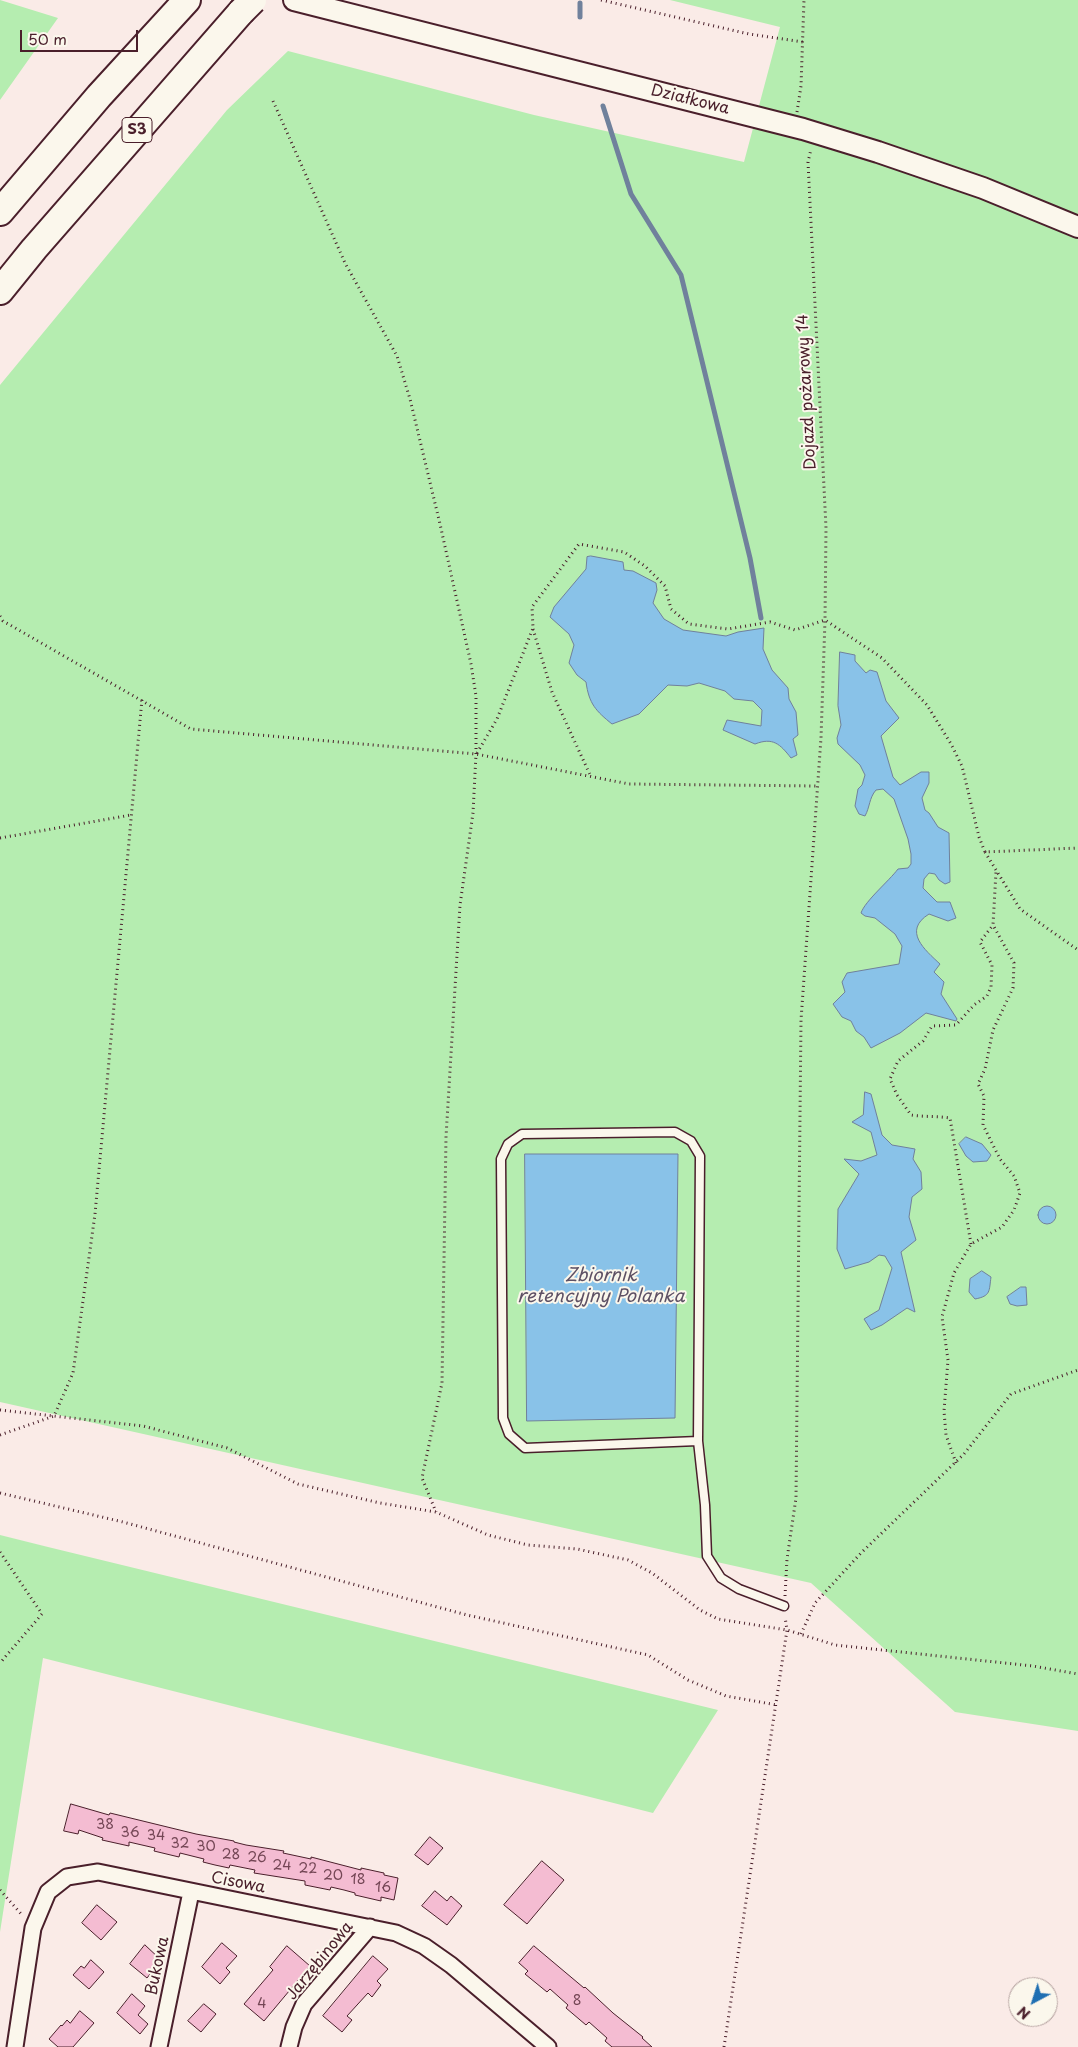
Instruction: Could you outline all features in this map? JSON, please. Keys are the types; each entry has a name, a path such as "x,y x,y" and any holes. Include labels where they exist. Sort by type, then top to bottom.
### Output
{"highway":[{"path":"0,212 99,96 187,0"},
{"name":"S3","path":"7,282 247,6"}],"street":[{"name":"Działkowa","path":"294,0 803,129 878,152 983,188 1078,227"},
{"name":"Cisowa","path":"16,2047 33,1928 48,1892 67,1877 98,1872 396,1933 424,1946 451,1965 538,2044"},
{"name":"Bukowa","path":"159,2047 191,1892"},
{"name":"Jarzębinowa","path":"289,2047 294,2027 304,2004 370,1927"}],"lane":[{"path":"698,1441 525,1448 509,1434 503,1418 501,1159 508,1144 522,1134 675,1132 691,1141 700,1156 698,1441 705,1505 707,1556 721,1578 740,1589 784,1606"}],"path":[{"path":"601,0 749,34 803,42"},
{"name":"Dojazd pożarowy 14","path":"724,2047 788,1630 784,1606 787,1559 796,1498 801,1020 817,786 825,620 826,528 808,162 812,146 797,113 801,86 804,0"},
{"path":"273,101 344,263 396,356 410,399 472,664 476,696 473,814 460,904 447,1128 442,1384 422,1478 436,1512"},
{"path":"592,778 552,692 533,628 532,607 580,544 624,552 645,566 665,586 671,609 689,624 728,628 770,622 794,630 825,620 882,658 926,705 951,744 962,766 979,837 985,852 1020,909 1078,950"},
{"path":"0,616 3,621 142,699 191,729 476,754 629,784 817,786"},
{"path":"476,754 497,719 533,628"},
{"path":"0,1435 54,1416 73,1373 95,1214 142,699"},
{"path":"0,838 131,815"},
{"path":"985,852 1078,848"},
{"path":"956,1463 946,1435 944,1411 948,1360 942,1317 954,1273 971,1244 1002,1227 1014,1210 1020,1193 1014,1176 1000,1159 983,1125 984,1096 978,1084 985,1069 993,1030 1013,988 1014,963 993,925 996,872"},
{"path":"971,1244 950,1118 940,1116 926,1118 911,1114 897,1095 890,1079 898,1060 923,1041 932,1026 956,1026 974,1005 987,996 991,987 992,965 980,942 993,925"},
{"path":"801,1634 815,1603 861,1553 956,1463 1012,1394 1078,1370"},
{"path":"0,1410 143,1426 227,1448 298,1484 380,1503 436,1512 488,1535 528,1545 577,1549 628,1560 652,1573 700,1610 718,1619 788,1630 835,1645 1033,1666 1078,1674"},
{"path":"0,1494 123,1522 467,1615 648,1655 688,1680 726,1696 777,1705"},
{"path":"0,1552 42,1614 0,1663"},
{"path":"0,1890 33,1928"}],"green space":[{"path":"0,0 58,18 0,100"},
{"path":"670,0 1078,0 1078,1731 955,1712 811,1583 0,1402 0,385 227,110 288,51 534,115 744,162 780,27"},
{"path":"0,1535 718,1710 653,1813 43,1658 0,1932"}],"water":[{"path":"591,556 623,562 624,570 633,571 656,583 657,590 653,603 664,619 683,630 726,636 764,628 763,649 772,670 788,688 789,699 796,712 798,735 793,739 797,755 791,758 776,743 767,741 755,744 723,730 727,720 761,726 762,710 753,701 734,699 725,691 699,683 687,686 668,685 639,714 612,724 602,715 591,702 586,682 577,675 569,663 574,645 569,634 550,617 554,607 586,569 587,557"},
{"path":"840,652 855,655 855,661 866,673 870,670 877,672 886,701 899,718 881,736 893,777 900,785 921,772 929,772 929,783 922,798 925,810 938,827 949,833 950,882 945,884 935,874 929,873 924,879 923,888 937,902 950,902 956,918 948,921 929,914 921,920 917,927 917,934 923,947 940,964 934,972 944,982 941,994 957,1019 956,1021 926,1013 900,1033 871,1048 864,1037 856,1031 851,1021 842,1017 833,1004 845,992 842,982 847,973 899,964 902,946 895,934 875,918 861,913 867,903 898,869 908,868 911,864 911,854 908,839 894,799 883,789 876,790 874,793 865,816 859,814 855,806 858,789 862,785 865,775 860,765 838,744 837,738 841,725 838,706"},
{"path":"865,1092 871,1094 882,1135 892,1145 915,1149 913,1159 921,1172 922,1189 912,1197 909,1217 916,1240 901,1252 915,1312 907,1308 871,1330 864,1319 879,1310 892,1268 885,1256 879,1255 869,1262 845,1269 837,1249 838,1209 859,1174 844,1159 861,1161 877,1155 871,1132 852,1122 863,1115"},
{"path":"966,1137 982,1144 991,1155 987,1161 973,1162 966,1156 959,1144"},
{"name":"Zbiornik retencyjny Polanka","path":"525,1154 678,1154 675,1418 527,1421"},
{"path":"1043,1206 1051,1206 1056,1211 1054,1222 1043,1224 1038,1219 1038,1211"},
{"path":"982,1271 991,1277 989,1289 987,1294 975,1299 969,1292 970,1279"},
{"path":"1021,1287 1026,1287 1027,1305 1017,1306 1010,1304 1007,1297"}],"building":[{"path":"71,1804 109,1815 110,1813 246,1845 284,1851 283,1853 311,1859 311,1857 361,1870 361,1868 384,1873 384,1875 398,1878 394,1900 381,1897 381,1901 331,1887 330,1890 305,1885 305,1881 254,1873 255,1870 230,1865 229,1868 215,1865 203,1862 204,1859 180,1853 179,1857 154,1851 155,1848 129,1842 129,1846 102,1840 103,1838 79,1830 78,1834 64,1831"},
{"path":"430,1837 443,1848 428,1865 415,1855"},
{"path":"542,1861 564,1880 527,1924 504,1905"},
{"path":"435,1891 447,1901 451,1896 462,1906 447,1925 422,1906"},
{"path":"97,1905 117,1922 101,1940 82,1923"},
{"path":"222,1943 237,1956 226,1968 230,1972 220,1984 202,1967"},
{"path":"145,1945 161,1960 147,1978 130,1964"},
{"path":"287,1946 310,1966 264,2021 244,2004 273,1970 270,1967"},
{"path":"534,1946 585,1987 652,2047 612,2047 605,2041 607,2038 589,2022 586,2025 566,2008 568,2005 550,1989 547,1992 525,1974 528,1971 519,1963"},
{"path":"373,1956 388,1969 377,1981 381,1985 372,1997 368,1993 347,2016 352,2020 342,2032 323,2016"},
{"path":"91,1960 104,1972 89,1989 73,1975 81,1966 84,1968"},
{"path":"132,1994 145,2006 138,2015 148,2024 140,2034 117,2013"},
{"path":"204,2004 216,2014 201,2032 188,2021"},
{"path":"80,2011 94,2023 73,2047 58,2047 49,2039 61,2025 67,2020 70,2023"}],"waterway":[{"path":"580,3 580,17"},
{"path":"603,106 631,194 681,275 750,558 761,618"}]}
